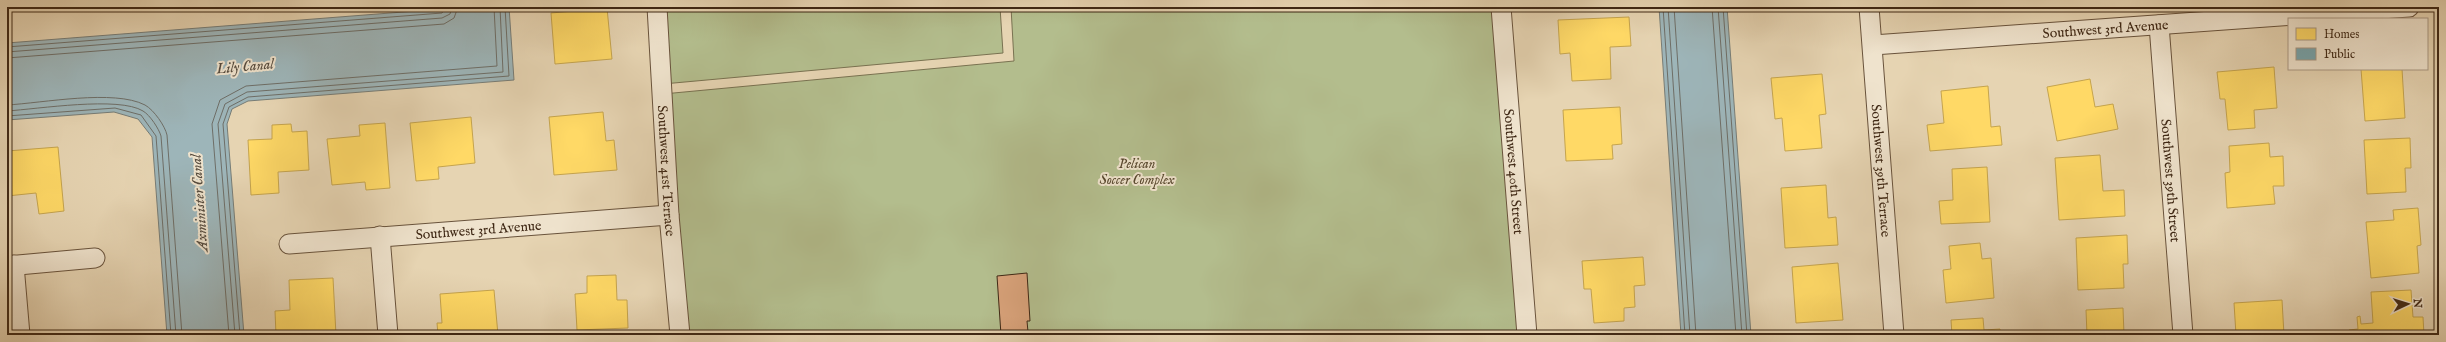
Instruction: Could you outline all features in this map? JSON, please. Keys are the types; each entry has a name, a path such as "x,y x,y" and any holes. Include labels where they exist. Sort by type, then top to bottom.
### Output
{"street":[{"name":"Southwest 41st Terrace","path":"657,7 669,215 680,335"},
{"name":"Southwest 40th Street","path":"1501,7 1527,335"},
{"name":"Southwest 39th Terrace","path":"1869,7 1894,335"},
{"name":"Southwest 3rd Avenue","path":"1873,45 2409,7"},
{"name":"Southwest 39th Street","path":"2159,25 2183,335"},
{"name":"Southwest 3rd Avenue","path":"289,244 669,215"},
{"path":"380,236 388,335"},
{"path":"20,335 11,265 95,258"}],"green space":[{"path":"658,7 1000,7 1003,53 663,84"},
{"name":"Pelican Soccer Complex","path":"1011,7 1501,7 1527,335 680,335 663,94 1014,61"}],"water":[{"path":"467,7 509,7 514,80 248,101 232,109 227,124 244,335 167,335 152,137 138,119 114,112 7,120 7,43"},
{"path":"1659,7 1727,7 1751,335 1681,335"}],"building: Homes":[{"path":"607,8 612,59 555,64 551,13"},
{"path":"1629,17 1631,46 1610,47 1611,79 1572,81 1570,53 1560,54 1558,20"},
{"path":"2274,67 2277,108 2254,110 2255,128 2228,130 2225,99 2220,99 2217,72"},
{"path":"2361,70 2402,70 2405,118 2365,121"},
{"path":"1822,74 1826,114 1819,115 1822,148 1785,151 1782,118 1775,119 1771,78"},
{"path":"2090,79 2095,107 2113,104 2118,129 2057,141 2047,87"},
{"path":"1988,86 1991,127 2000,126 2002,145 1930,151 1927,125 1944,123 1941,91"},
{"path":"1620,107 1622,144 1612,145 1613,159 1566,161 1563,110"},
{"path":"603,112 606,141 614,140 617,170 554,175 549,117"},
{"path":"471,117 475,163 438,167 439,179 416,181 410,123"},
{"path":"385,123 390,188 366,190 365,182 332,185 327,139 360,136 359,125"},
{"path":"291,124 292,132 307,131 309,170 278,172 279,193 251,195 248,140 272,139 272,125"},
{"path":"2410,138 2411,168 2405,168 2406,192 2367,194 2364,140"},
{"path":"2269,143 2270,157 2283,156 2284,186 2273,186 2275,204 2227,208 2225,173 2230,172 2229,146"},
{"path":"58,147 64,211 39,214 36,193 7,196 7,151"},
{"path":"2100,155 2103,191 2124,190 2125,216 2059,220 2055,158"},
{"path":"1987,167 1990,222 1941,224 1939,201 1953,200 1952,169"},
{"path":"1826,185 1828,218 1836,217 1838,245 1785,248 1781,188"},
{"path":"2418,208 2421,245 2417,246 2419,273 2371,278 2366,222 2394,220 2393,210"},
{"path":"2127,235 2128,264 2123,264 2124,288 2078,290 2076,238"},
{"path":"1980,243 1982,259 1991,258 1994,298 1946,303 1943,270 1951,269 1949,246"},
{"path":"1643,257 1645,285 1634,286 1635,307 1624,308 1624,321 1594,323 1591,289 1584,289 1582,261"},
{"path":"1838,263 1843,320 1796,323 1792,267"},
{"path":"616,275 617,300 627,300 628,328 577,330 575,294 587,293 587,276"},
{"path":"333,278 336,335 276,335 275,311 290,310 289,280"},
{"path":"494,290 498,335 438,335 437,323 442,323 440,294"},
{"path":"2411,290 2413,317 2423,317 2424,335 2349,335 2349,330 2358,329 2357,317 2360,316 2361,324 2373,323 2371,292"},
{"path":"2282,300 2284,335 2236,335 2234,303"},
{"path":"2123,308 2124,335 2087,335 2086,310"},
{"path":"1983,318 1984,330 2000,329 2000,335 1952,335 1951,320"}],"building: Public":[{"path":"898,7 936,7 899,10"}],"building: Other":[{"path":"1027,273 1030,321 1027,321 1028,332 1031,332 1031,335 1001,335 997,276"}],"water label":[{"name":"Lily Canal","path":"245,66"},
{"name":"Axminister Canal","path":"199,203"}]}
